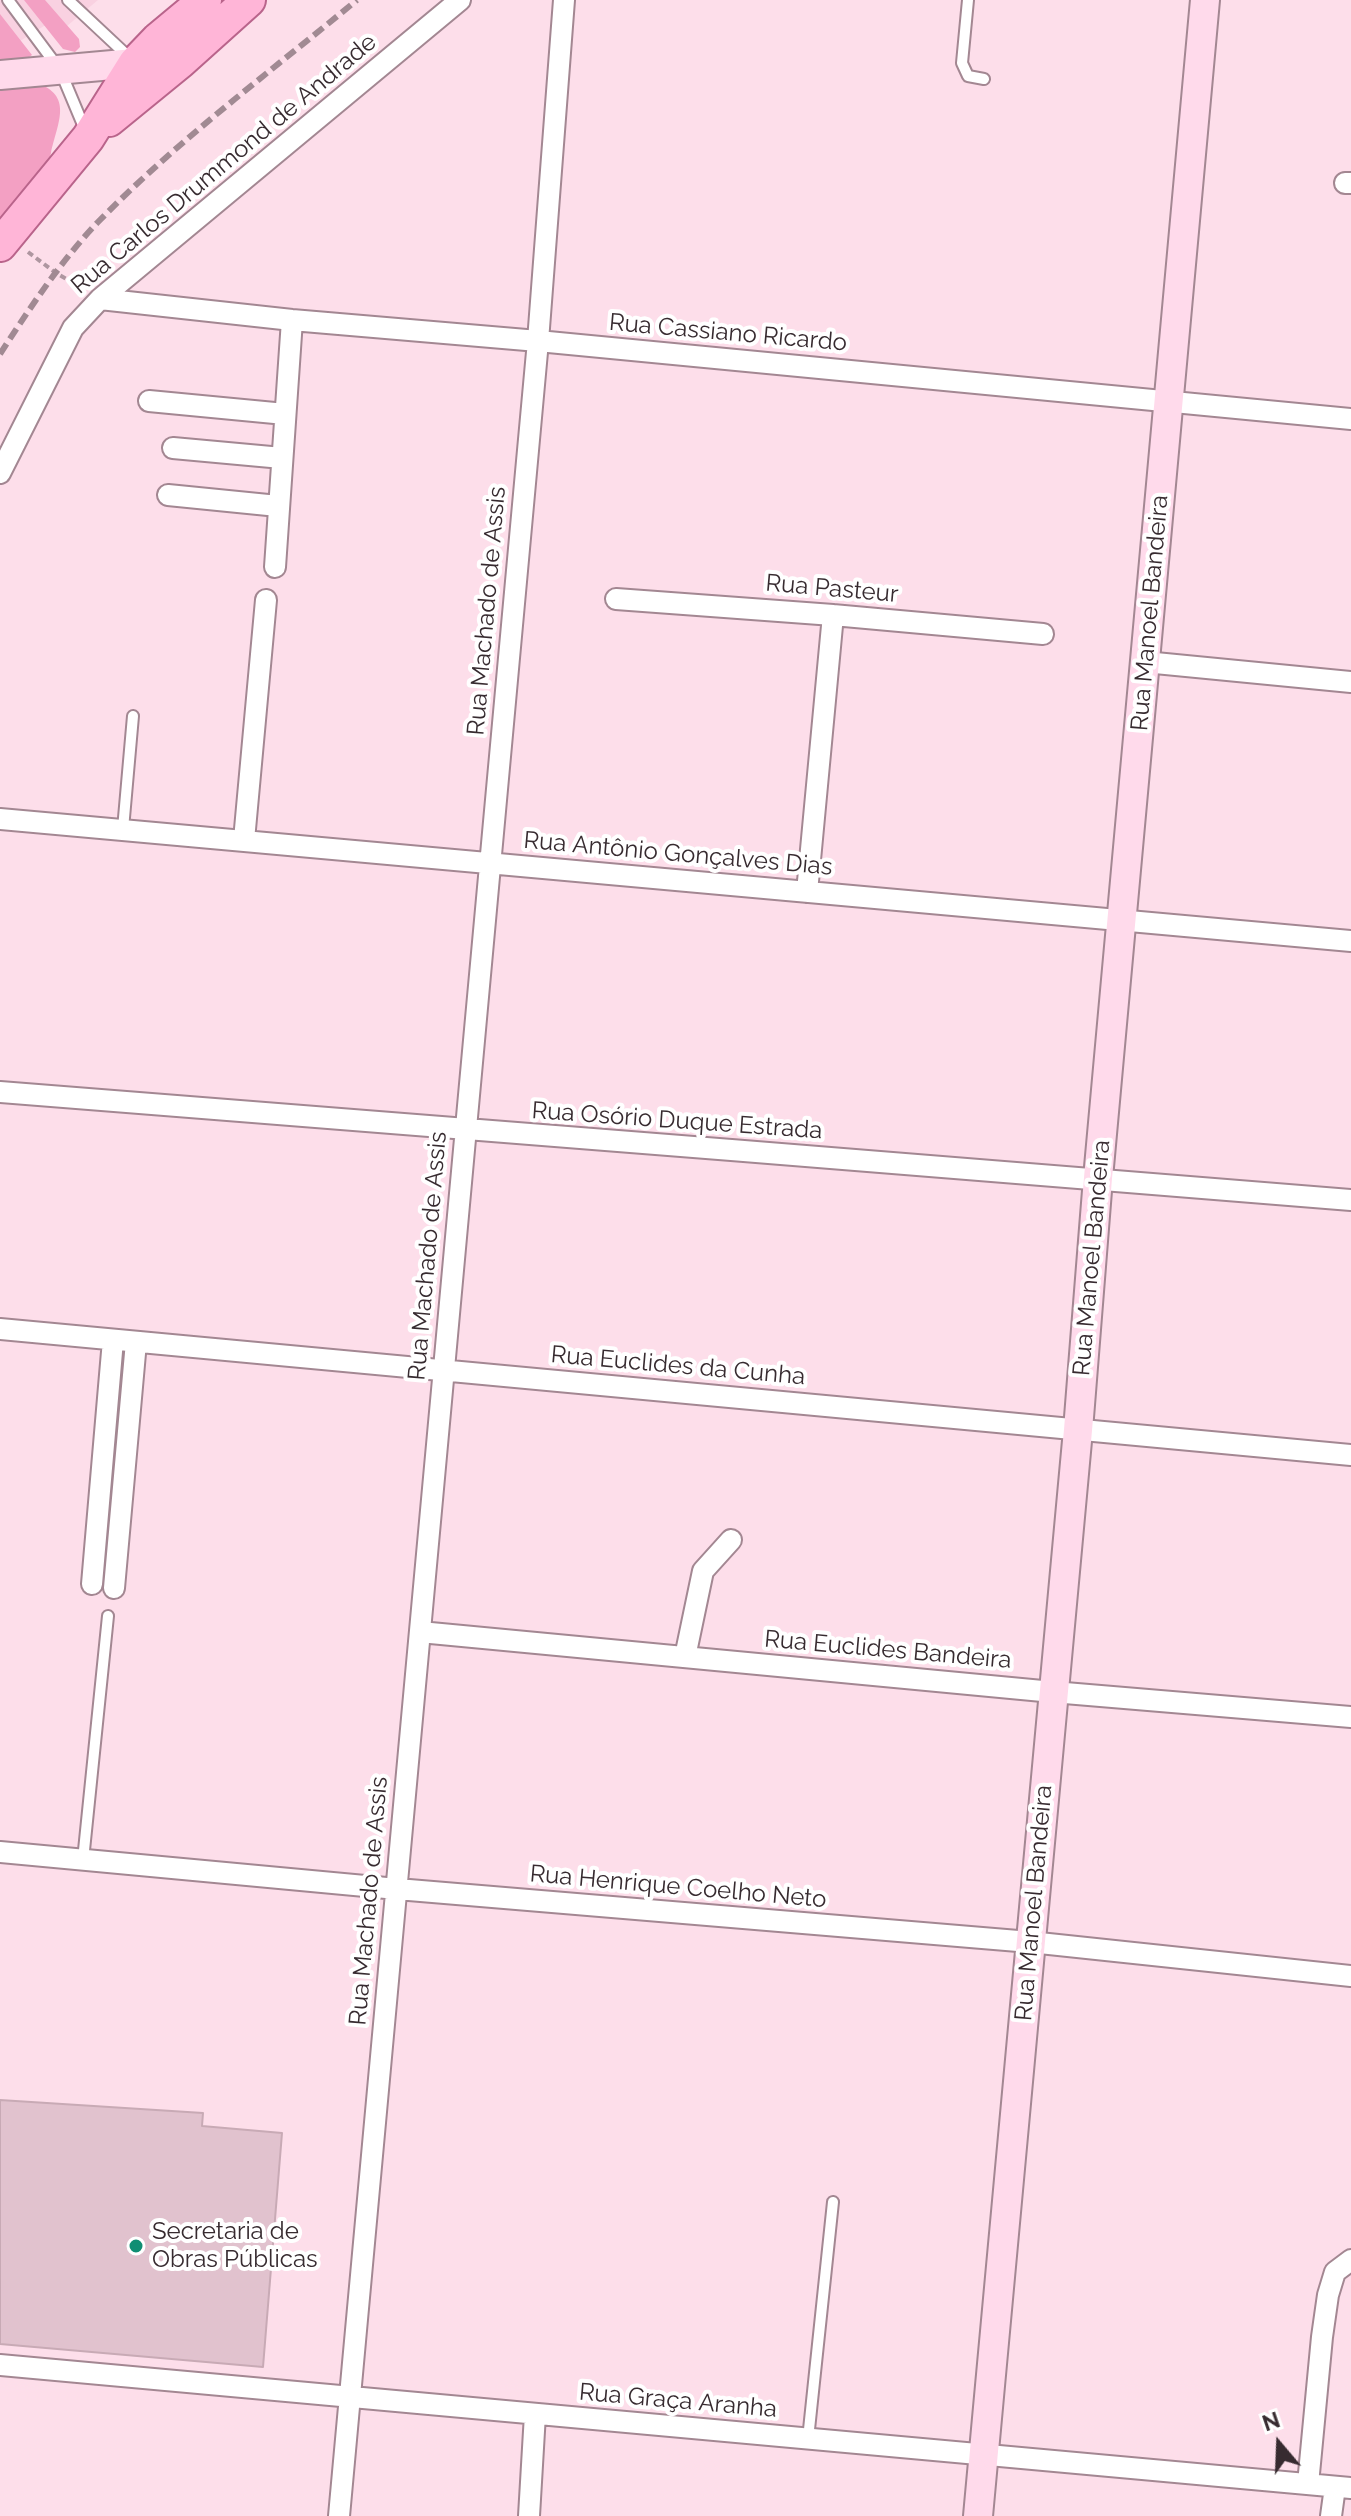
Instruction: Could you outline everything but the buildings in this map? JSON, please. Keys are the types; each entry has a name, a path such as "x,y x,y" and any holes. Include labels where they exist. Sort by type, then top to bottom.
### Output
{"main road":[{"path":"88,138 158,62 158,39 205,0"},
{"path":"4,240 88,138 158,62 249,0"}],"street":[{"name":"Rua Carlos Drummond de Andrade","path":"0,473 73,328 100,299 460,0"},
{"name":"Rua Machado de Assis","path":"339,2516 538,341 564,0"},
{"name":"Rua Manoel Bandeira","path":"978,2516 1205,0"},
{"path":"0,75 158,62"},
{"name":"Rua Cassiano Ricardo","path":"100,299 292,320 1351,419"},
{"path":"275,567 292,320"},
{"path":"149,401 285,414"},
{"path":"173,448 282,458"},
{"path":"168,495 278,506"},
{"name":"Rua Pasteur","path":"616,599 1043,634"},
{"path":"244,840 266,600"},
{"path":"807,892 833,615"},
{"path":"1145,662 1351,682"},
{"name":"Rua Antônio Gonçalves Dias","path":"0,819 1351,941"},
{"name":"Rua Osório Duque Estrada","path":"0,1092 1351,1200"},
{"name":"Rua Euclides da Cunha","path":"0,1329 1351,1455"},
{"path":"92,1584 113,1340"},
{"path":"114,1588 136,1342"},
{"path":"685,1657 703,1571 731,1540"},
{"name":"Rua Euclides Bandeira","path":"420,1632 1351,1717"},
{"name":"Rua Henrique Coelho Neto","path":"0,1852 1030,1942 1351,1976"},
{"path":"1308,2484 1328,2295 1335,2272 1351,2260"},
{"name":"Rua Graça Aranha","path":"0,2365 1343,2487"},
{"path":"529,2516 535,2414"},
{"path":"1331,2516 1343,2487"}],"lane":[{"path":"8,0 60,70 88,138"},
{"path":"68,0 158,62"},
{"path":"968,0 962,63 968,76 984,79"},
{"path":"123,829 133,716"},
{"path":"83,1860 108,1616"},
{"path":"808,2439 833,2202"}],"path":[{"path":"4,240 100,299"}],"shaded area":[{"path":"0,0 98,0 67,26 44,26 20,41 0,41"},
{"path":"24,0 45,0 79,39 80,47 75,52 63,49"},
{"path":"0,14 32,55 21,63 0,66"},
{"path":"40,84 50,90 60,104 59,122 49,160 0,220 0,88"}],"railway":[{"path":"0,354 58,269 128,192 192,135 357,0"}],"place":[{"name":"Secretaria de Obras Públicas","path":"136,2246"}]}
